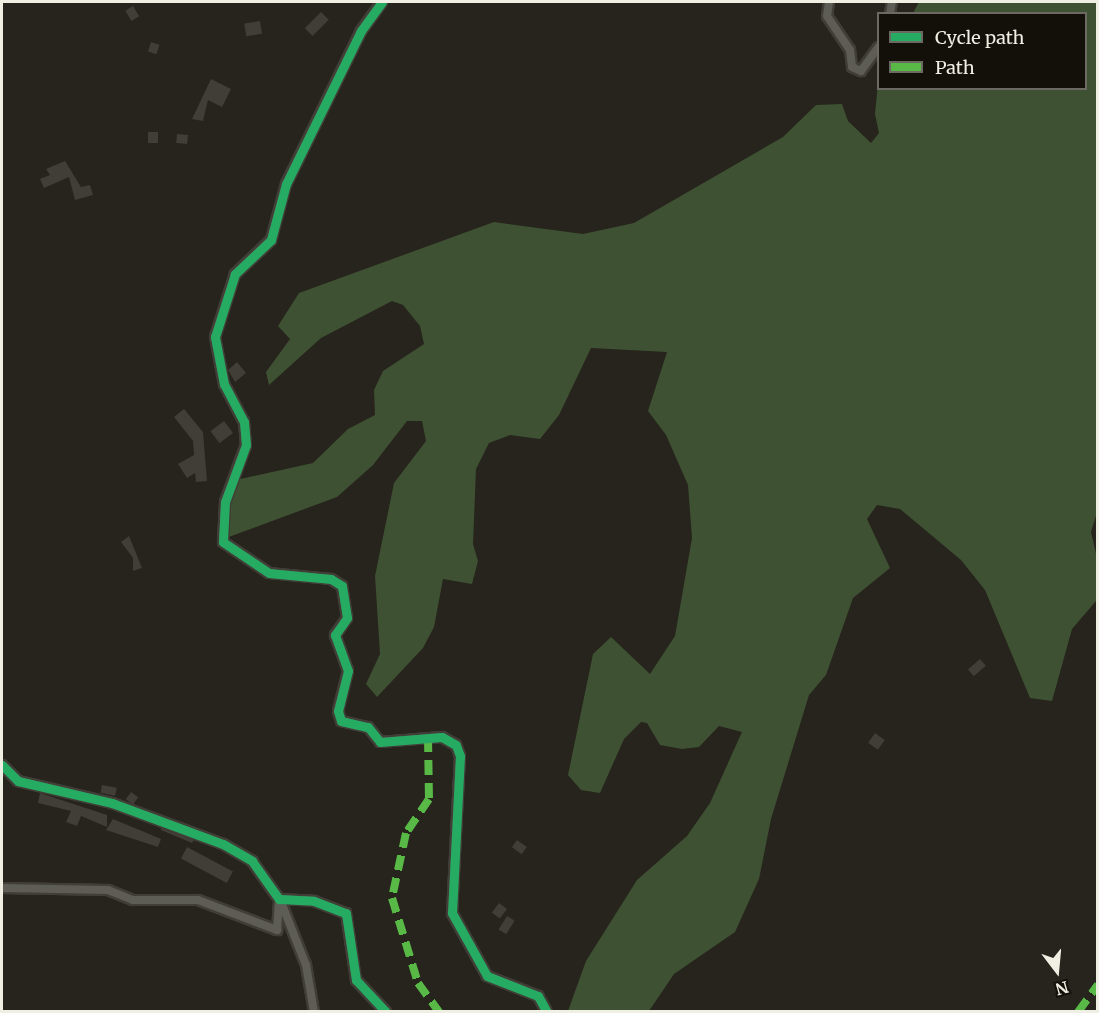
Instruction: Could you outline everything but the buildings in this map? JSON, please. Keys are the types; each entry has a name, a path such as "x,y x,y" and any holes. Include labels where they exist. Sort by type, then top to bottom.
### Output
{"street":[{"path":"382,2 361,31 286,184 271,240 235,274 215,337 224,384 244,422 246,445 225,502 223,542 268,573 331,579 342,586 346,618 335,635 348,671 338,711 341,721 368,727 380,742 442,737 456,745 460,756 452,913 487,976 538,996 547,1011"},
{"path":"829,2 827,16 850,50 852,67 861,71 877,51"},
{"path":"2,765 18,781 112,803 223,844 252,861 279,899 306,965 314,1011"},
{"path":"2,888 108,890 133,900 198,900 278,930 279,899"},
{"path":"279,899 314,901 345,913 356,980 386,1011"}],"green space":[{"path":"919,2 1097,2 1098,509 1091,532 1097,558 1096,601 1072,629 1052,701 1030,698 985,590 961,560 900,509 877,505 867,519 890,568 853,598 826,675 809,695 771,819 759,879 735,932 674,974 649,1011 568,1011 586,961 637,880 687,836 710,803 742,732 719,726 699,747 682,749 660,745 647,723 641,722 624,739 600,793 581,790 568,775 593,654 611,637 650,674 675,636 692,538 688,485 666,435 648,411 667,352 591,348 559,415 540,439 510,435 489,443 476,469 473,544 478,561 472,584 443,579 434,627 423,648 377,697 366,684 380,654 375,576 394,483 426,441 422,421 407,421 373,465 337,497 226,538 219,514 236,480 313,463 348,429 375,415 374,390 383,371 424,344 420,326 403,305 392,301 321,338 269,385 266,372 290,339 278,326 299,293 494,222 583,234 634,223 783,137 816,105 842,104 848,121 871,143 879,133 875,114 877,90 1087,90 1087,12 914,12"}],"marked path":[{"path":"428,737 429,799 406,833 392,898 418,983 439,1012"},
{"path":"1078,1012 1098,984"}],"cycle path":[{"path":"382,2 361,31 286,184 271,240 235,274 215,337 224,384 244,422 246,445 225,502 223,542 269,573 331,579 342,586 347,618 335,635 348,671 338,711 341,721 368,727 380,742 442,737 456,745 460,756 452,913 487,976 538,996 547,1012"},
{"path":"2,765 18,781 112,803 223,844 252,861 279,899 314,901 346,913 356,980 386,1012"}]}
